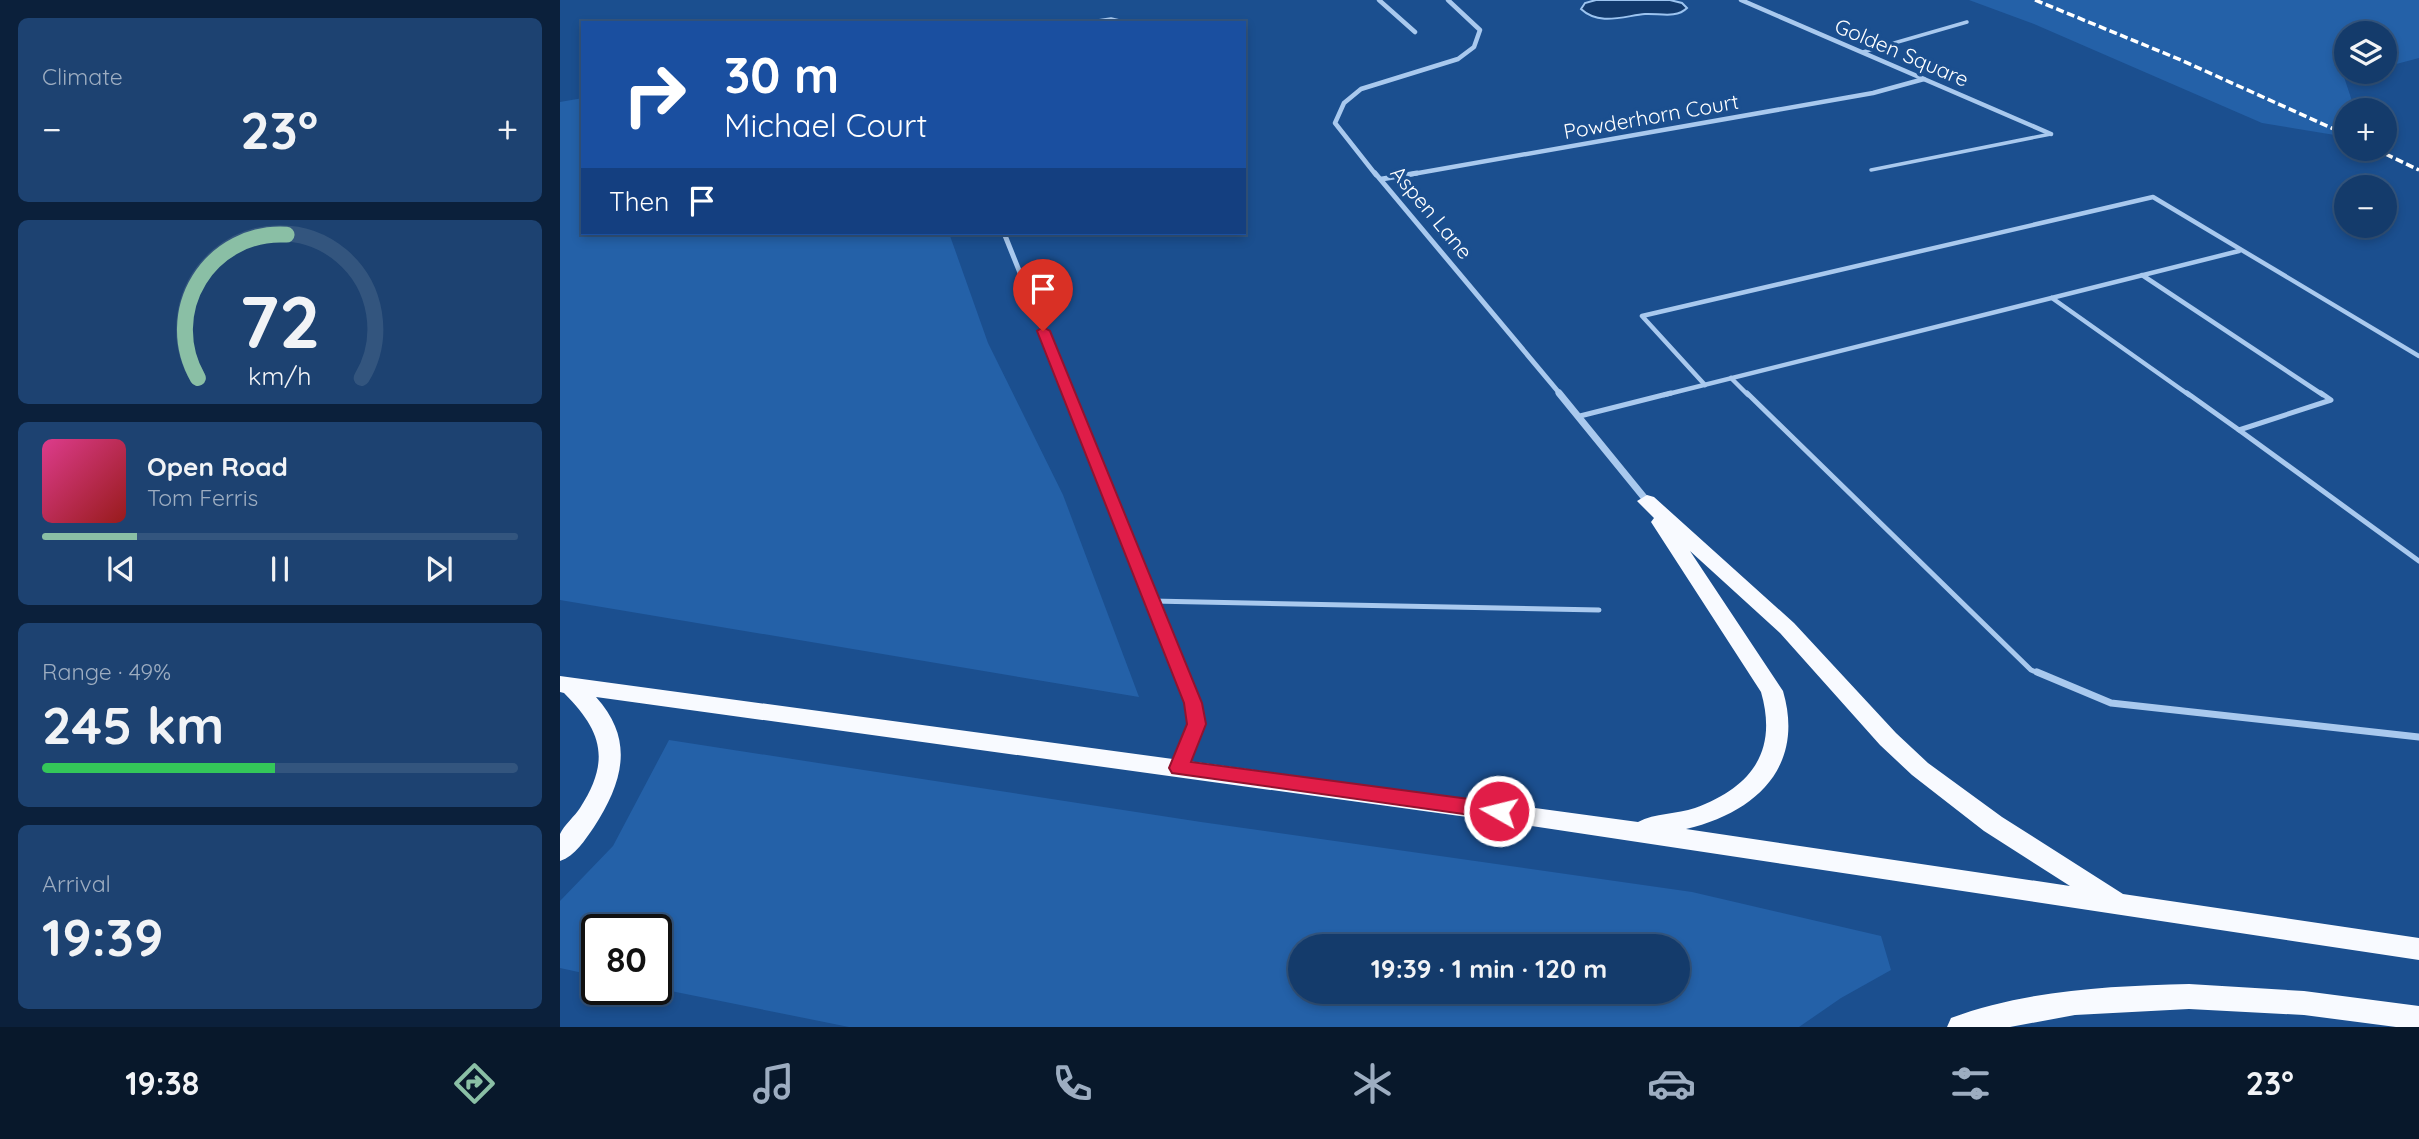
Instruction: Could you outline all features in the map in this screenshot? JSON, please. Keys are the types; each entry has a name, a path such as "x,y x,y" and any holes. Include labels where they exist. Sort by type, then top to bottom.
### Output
{"highway":[{"path":"1635,830 1704,814 1735,797 1759,779 1773,761 1780,737 1780,711 1772,691 1647,501"},
{"path":"1647,501 1787,628 1888,739 1920,769 1993,824 2120,904"},
{"path":"565,684 1635,830 2419,948"},
{"path":"560,851 593,809 610,755 608,736 601,719 591,705 565,684"},
{"path":"1961,1027 2094,999 2161,995 2225,996 2300,1002 2419,1018"}],"street":[{"path":"1379,0 1415,32"},
{"name":"Aspen Lane","path":"1448,0 1480,30 1475,45 1442,64 1376,82 1351,96 1336,113 1335,122 1339,131 1580,416 1647,501"},
{"name":"Golden Square","path":"1741,0 2052,134"},
{"name":"Powderhorn Court","path":"1382,179 1873,93 1924,79"},
{"path":"1005,235 1193,703 1196,724 1179,768"}],"lane":[{"path":"1098,21 1120,21"},
{"path":"1863,52 1967,22"},
{"path":"1871,170 2052,134"},
{"path":"1705,385 1642,316 2153,197 2239,251 2419,356"},
{"path":"1580,416 2239,251"},
{"path":"2142,275 2331,400 2239,430"},
{"path":"2052,298 2419,561"},
{"path":"1731,378 2031,670 2111,703 2419,737"},
{"path":"1152,601 1599,610"}],"shaded area":[{"path":"1596,0 1670,0 1682,3 1687,8 1673,14 1604,19 1581,9 1585,3"},
{"path":"1969,0 2419,0 2419,58 2397,64 2397,21 2334,21 2334,84 2346,84 2351,98 2334,98 2334,135 2262,123 2034,24"},
{"path":"581,98 581,235 950,235 988,343 1063,495 1139,697 560,600 560,102"},
{"path":"669,740 1201,822 1692,892 1881,936 1891,970 1841,998 1799,1027 849,1027 672,991 672,914 581,914 581,973 560,968 560,901 613,846"}],"railway":[{"path":"2035,0 2181,60 2334,129"},
{"path":"2397,160 2419,170"}],"route":[{"path":"1043,331 1193,703 1196,724 1191,743 1179,768 1499,811"}]}
